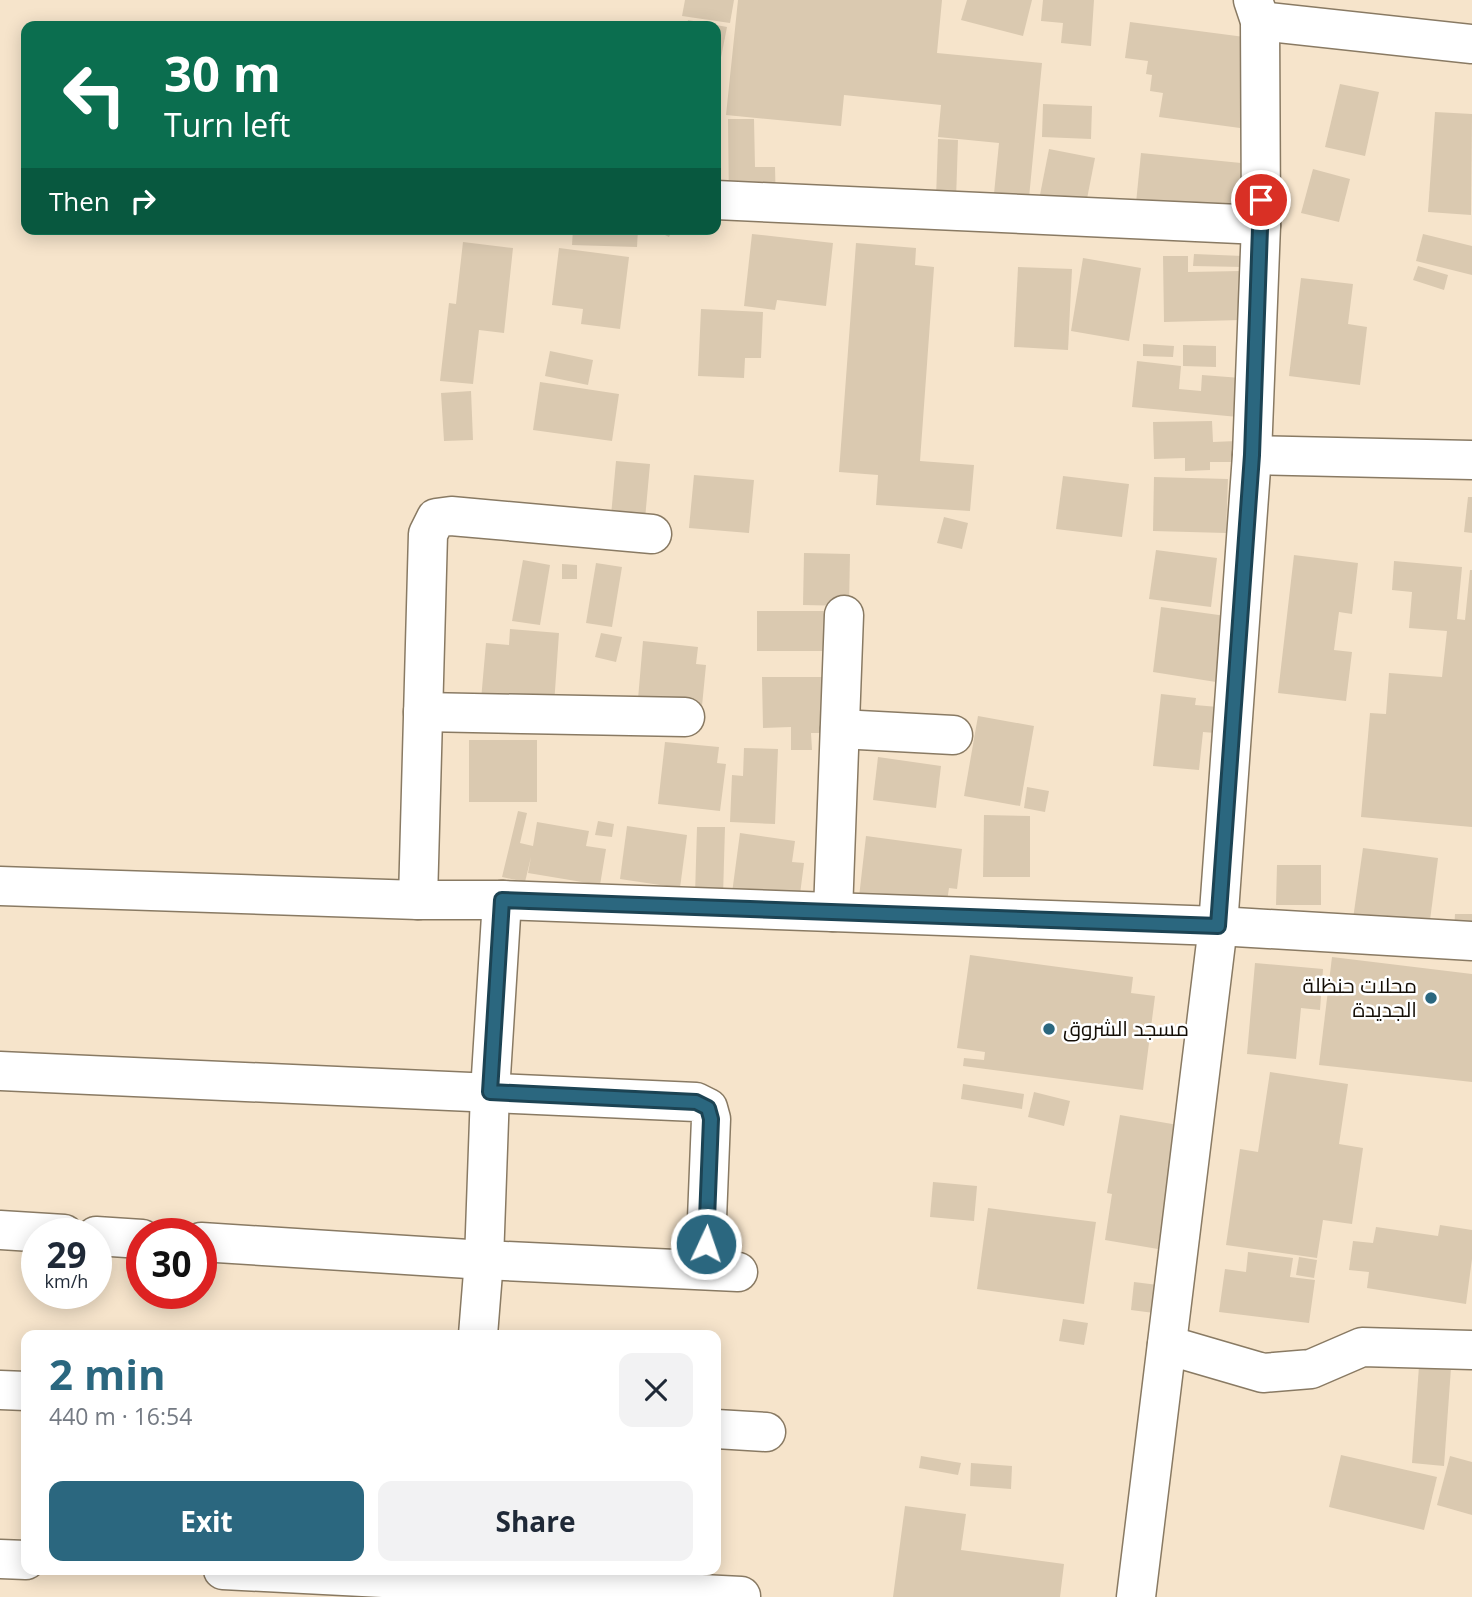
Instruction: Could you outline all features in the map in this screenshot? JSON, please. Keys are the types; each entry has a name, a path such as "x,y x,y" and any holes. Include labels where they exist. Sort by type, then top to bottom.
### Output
{"street":[{"path":"1136,1597 1218,926 1252,455 1261,225 1257,11 1472,44"},
{"path":"721,200 1261,225"},
{"path":"1252,455 1472,460"},
{"path":"418,900 428,534 436,519 451,516 652,534"},
{"path":"832,912 844,615"},
{"path":"423,712 685,717"},
{"path":"840,729 953,735"},
{"path":"0,886 418,900 502,900 1218,926 1472,941"},
{"path":"478,1330 502,900"},
{"path":"0,1071 696,1102 708,1108 711,1119 722,1271 484,1260 217,1243"},
{"path":"0,1230 21,1231"},
{"path":"1167,1345 1263,1373 1311,1369 1362,1347 1472,1350"},
{"path":"0,1390 21,1391"},
{"path":"721,1429 766,1432"},
{"path":"0,1559 21,1560"},
{"path":"424,1575 741,1596"}],"building":[{"path":"685,0 734,0 730,23 682,16"},
{"path":"738,0 942,0 937,53 1042,63 1028,208 993,204 999,143 938,137 941,105 844,95 841,126 726,115"},
{"path":"967,0 1032,0 1023,36 961,20"},
{"path":"1043,0 1094,0 1091,46 1061,43 1063,23 1041,21"},
{"path":"1130,22 1252,38 1240,128 1159,117 1163,93 1150,91 1152,75 1146,74 1148,61 1125,58"},
{"path":"721,26 727,27 721,58"},
{"path":"1340,84 1379,92 1365,156 1325,147"},
{"path":"1043,104 1092,106 1091,139 1042,137"},
{"path":"1435,112 1472,114 1471,215 1428,212"},
{"path":"728,119 754,119 755,167 775,167 776,207 729,207"},
{"path":"938,139 958,140 956,200 936,199"},
{"path":"1049,149 1095,158 1084,214 1038,205"},
{"path":"1141,153 1251,164 1246,223 1135,213"},
{"path":"1313,169 1350,179 1339,222 1301,213"},
{"path":"752,234 833,243 826,306 777,300 775,310 744,306"},
{"path":"1423,234 1472,246 1472,275 1416,261"},
{"path":"573,235 638,235 637,247 572,245"},
{"path":"463,242 513,248 504,333 479,330 473,384 440,381 449,303 456,304"},
{"path":"856,243 916,248 915,265 934,267 920,461 974,465 970,511 876,505 878,475 839,472"},
{"path":"559,248 629,257 620,329 581,324 583,309 552,305"},
{"path":"1194,254 1243,256 1243,267 1193,266"},
{"path":"1163,256 1188,256 1188,272 1240,271 1241,320 1164,322"},
{"path":"1083,258 1141,268 1129,341 1071,331"},
{"path":"1418,266 1448,275 1444,290 1413,280"},
{"path":"1018,267 1072,269 1068,350 1014,347"},
{"path":"1301,278 1353,284 1348,324 1367,327 1360,385 1289,376"},
{"path":"701,309 763,312 761,358 745,358 744,378 698,376"},
{"path":"1143,344 1174,346 1173,357 1143,356"},
{"path":"1183,345 1216,346 1216,367 1183,366"},
{"path":"550,351 593,360 588,385 545,376"},
{"path":"1137,361 1181,366 1179,389 1201,391 1202,375 1241,378 1238,417 1132,407"},
{"path":"540,382 619,394 612,441 533,430"},
{"path":"471,391 473,440 444,441 441,393"},
{"path":"1212,421 1213,442 1236,441 1236,462 1210,462 1210,470 1185,471 1185,458 1154,459 1153,422"},
{"path":"616,461 650,464 645,519 611,516"},
{"path":"694,475 754,480 749,533 689,528"},
{"path":"1063,476 1129,484 1122,537 1056,529"},
{"path":"1154,477 1228,479 1226,533 1153,531"},
{"path":"1468,497 1472,497 1472,533 1464,532"},
{"path":"944,517 968,523 962,549 937,543"},
{"path":"1156,550 1217,558 1211,607 1149,599"},
{"path":"804,553 850,554 849,606 803,605"},
{"path":"1294,555 1358,563 1352,614 1339,612 1334,650 1352,652 1346,701 1278,693"},
{"path":"523,560 550,565 540,625 512,621"},
{"path":"1394,561 1462,567 1457,619 1465,620 1472,570 1472,827 1361,817 1370,713 1386,714 1389,673 1442,677 1447,631 1409,628 1412,592 1392,590"},
{"path":"596,563 622,567 612,627 586,623"},
{"path":"562,564 577,565 577,579 562,579"},
{"path":"1161,607 1226,616 1216,682 1153,672"},
{"path":"757,611 830,611 831,651 757,651"},
{"path":"510,629 559,633 554,705 481,700 486,643 509,645"},
{"path":"601,633 622,637 616,662 595,657"},
{"path":"643,641 698,647 696,664 706,665 702,706 638,699"},
{"path":"762,677 832,677 833,733 811,733 812,750 791,750 791,727 763,728"},
{"path":"1161,694 1196,698 1195,705 1218,707 1215,733 1203,732 1199,770 1153,766"},
{"path":"978,716 1034,726 1020,806 964,796"},
{"path":"469,740 537,740 537,802 469,802"},
{"path":"665,742 719,747 717,763 726,764 720,811 658,804"},
{"path":"744,748 778,749 775,824 730,822 732,775 743,776"},
{"path":"878,757 941,766 936,808 873,800"},
{"path":"1027,787 1049,791 1045,812 1024,808"},
{"path":"518,811 527,813 520,843 533,846 537,822 589,831 586,846 606,849 600,885 528,873 531,857 525,882 502,877"},
{"path":"984,815 1030,816 1030,877 983,877"},
{"path":"598,821 614,824 612,837 595,835"},
{"path":"627,826 687,835 680,888 620,879"},
{"path":"697,827 725,827 723,896 695,895"},
{"path":"740,833 795,841 792,862 804,863 799,902 732,893"},
{"path":"866,836 962,849 957,889 949,888 946,908 859,897"},
{"path":"1363,848 1438,858 1428,936 1352,926"},
{"path":"1277,865 1321,865 1321,905 1276,905"},
{"path":"1455,914 1472,914 1472,933 1454,932"},
{"path":"970,955 1133,977 1131,993 1155,996 1143,1090 963,1066 964,1058 984,1060 985,1052 957,1048"},
{"path":"1332,957 1472,974 1472,1082 1319,1065"},
{"path":"1255,963 1323,969 1320,1010 1301,1008 1296,1059 1247,1054"},
{"path":"1270,1072 1348,1084 1339,1144 1363,1148 1352,1224 1323,1220 1317,1258 1226,1245 1240,1149 1258,1152"},
{"path":"963,1084 1024,1094 1022,1109 961,1099"},
{"path":"1034,1092 1070,1101 1064,1126 1028,1117"},
{"path":"1120,1115 1178,1125 1158,1249 1105,1240 1112,1194 1107,1193"},
{"path":"933,1182 977,1186 974,1221 930,1217"},
{"path":"988,1208 1096,1222 1084,1304 977,1289"},
{"path":"1440,1225 1472,1230 1472,1259 1466,1304 1367,1288 1369,1272 1349,1270 1353,1241 1373,1243 1376,1227 1438,1236"},
{"path":"1248,1252 1293,1258 1290,1277 1315,1280 1309,1323 1219,1312 1225,1269 1246,1272"},
{"path":"1299,1257 1317,1260 1314,1278 1296,1275"},
{"path":"1134,1282 1158,1285 1154,1313 1131,1310"},
{"path":"1063,1319 1088,1323 1084,1345 1059,1341"},
{"path":"1419,1366 1451,1368 1444,1466 1412,1463"},
{"path":"1341,1455 1437,1477 1424,1530 1329,1507"},
{"path":"921,1456 961,1463 958,1475 919,1468"},
{"path":"1450,1456 1472,1462 1472,1515 1437,1505"},
{"path":"971,1463 1012,1466 1011,1489 970,1486"},
{"path":"905,1506 966,1514 961,1550 1064,1564 1060,1597 893,1597"}],"place":[{"name":"محلات حنظلة الجديدة","path":"1431,998"},
{"name":"مسجد الشروق","path":"1049,1029"}],"route":[{"path":"706,1244 711,1119 708,1108 696,1102 490,1092 502,900 1218,926 1252,455 1261,200"}]}
